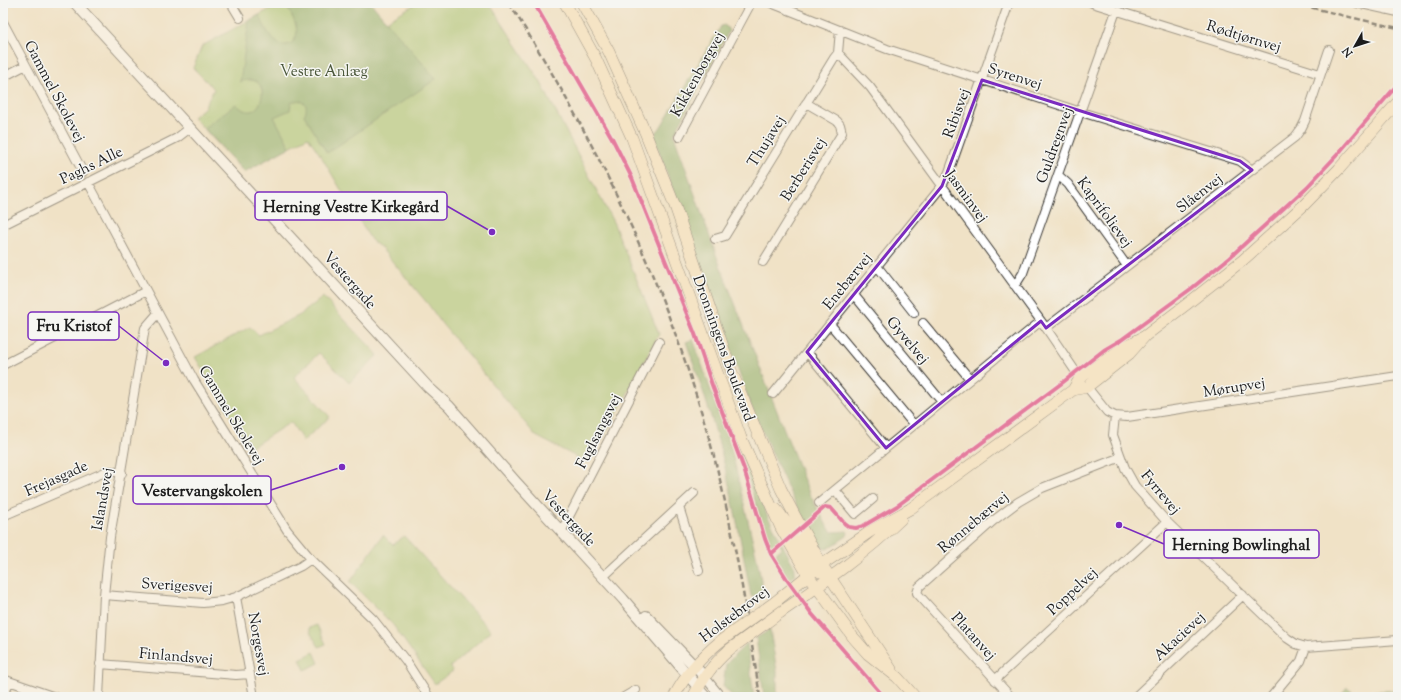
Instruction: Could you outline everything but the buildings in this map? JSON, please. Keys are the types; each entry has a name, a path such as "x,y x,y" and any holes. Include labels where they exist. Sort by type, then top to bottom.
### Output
{"main road":[{"name":"Dronningens Boulevard","path":"565,3 589,46 613,95 647,179 741,438 765,494 784,517 853,636 868,654 897,677 916,697"},
{"path":"572,3 594,41 606,66 613,95"},
{"name":"Dronningens Boulevard","path":"582,3 612,58 648,139 675,206 731,370 758,435 796,518 819,576 858,629 877,647 897,677"},
{"path":"589,3 592,8 592,21"},
{"path":"819,576 874,529 910,509 1073,390 1129,354 1145,336 1243,260 1304,205 1363,143 1398,102"},
{"path":"819,576 881,538 910,509"},
{"name":"Holstebrovej","path":"693,681 705,654 775,602 819,576"},
{"name":"Holstebrovej","path":"674,697 693,681 704,676 729,650 781,612 819,576"},
{"path":"685,697 693,681"}],"street":[{"name":"Vestergade","path":"75,3 428,387 449,406 515,481 623,599 642,613 693,681"},
{"path":"231,3 240,18"},
{"name":"Kikkenborgvej","path":"679,137 752,3"},
{"name":"Syrenvej","path":"771,3 887,49 1081,112 1240,161 1252,170"},
{"name":"Ribisvej","path":"942,186 950,172 1010,3"},
{"name":"Rødtjørnvej","path":"1092,3 1320,74"},
{"path":"1357,3 1398,12"},
{"name":"Guldregnvej","path":"1014,285 1023,273 1116,11"},
{"name":"Gammel Skolevej","path":"3,22 83,172"},
{"path":"838,53 840,30"},
{"name":"Slåenvej","path":"1043,325 1126,266 1295,137 1301,129 1329,50"},
{"name":"Thujavej","path":"715,239 725,236 838,53"},
{"name":"Jasminvej","path":"838,53 870,87 1084,383"},
{"path":"3,77 26,65"},
{"name":"Berberisvej","path":"763,262 842,133 840,125 837,121 806,103"},
{"name":"Paghs Alle","path":"3,225 177,138 190,128"},
{"name":"Kaprifolievej","path":"1058,175 1068,184 1126,266"},
{"name":"Gammel Skolevej","path":"88,182 194,380 249,471 287,530 311,559 373,620 406,660 429,697"},
{"name":"Enebærvej","path":"773,394 942,186"},
{"name":"Gyvelvej","path":"877,266 914,313"},
{"path":"3,365 146,291"},
{"name":"Gyvelvej","path":"854,295 942,402"},
{"name":"Islandsvej","path":"98,697 104,595 110,537 146,328 151,320 158,314"},
{"name":"Gyvelvej","path":"922,323 970,379"},
{"path":"830,324 914,425"},
{"path":"819,503 970,379 1043,325"},
{"name":"Fuglsangsvej","path":"561,532 659,342"},
{"path":"807,352 886,448"},
{"name":"Mørupvej","path":"1115,416 1127,417 1398,376"},
{"path":"1084,383 1107,412 1115,416"},
{"name":"Fyrrevej","path":"1115,416 1114,435 1125,468 1135,486 1167,522 1287,638 1296,644 1306,647"},
{"name":"Rønnebærvej","path":"917,593 919,587 993,520 1018,502 1042,488 1121,457"},
{"name":"Frejasgade","path":"3,516 105,472 110,471 122,473"},
{"path":"835,490 855,514 873,499"},
{"path":"603,577 694,493"},
{"path":"679,507 699,571"},
{"name":"Poppelvej","path":"995,680 1167,522"},
{"name":"Sverigesvej","path":"104,595 203,603 222,601 301,566 311,559"},
{"name":"Platanvej","path":"917,593 1011,697"},
{"name":"Akacievej","path":"1135,697 1242,595"},
{"name":"Norgesvej","path":"236,596 254,697"},
{"path":"1271,697 1301,661 1306,647 1398,640"},
{"name":"Finlandsvej","path":"100,664 236,675 250,674"},
{"path":"704,676 721,697"},
{"path":"4,697 6,680 55,697"},
{"path":"693,681 707,697"},
{"path":"624,697 636,690"}],"highlighted area":[{"path":"982,80 1240,161 1252,170 1046,328 1041,321 886,448 807,352 942,186"}],"green space":[{"path":"281,3 370,3 386,21 417,3 489,3 540,81 614,224 659,334 615,417 588,463 536,436 442,324 428,304 381,248 371,240 308,137 244,172 193,117 204,108 214,89 193,68 202,46"},
{"name":"Vestre Anlæg","path":"285,3 371,3 436,79 327,153 304,115 306,105 301,101 295,101 291,103 290,110 274,117 290,147 244,172 204,128 236,104 245,111 253,110 258,106 262,98 262,90 259,83 252,80 240,82 249,21 259,15 267,31 275,41 284,45 290,44 294,40 297,30"},
{"path":"724,25 729,31 674,135 718,260 809,493 827,526 832,532 848,532 847,536 825,549 819,545 790,493 751,406 655,140 655,134 721,26"},
{"path":"323,297 378,355 349,383 319,353 294,377 330,417 303,441 291,422 250,448 195,357 250,327 259,335 300,315"},
{"path":"693,339 731,448 757,559 763,590 762,595 751,596 722,455 710,412 686,342"},
{"path":"740,453 742,454 767,515 795,568 795,574 789,580 776,558 776,553 782,548 778,542 771,548 767,540"},
{"path":"383,535 393,545 404,536 491,631 450,667 453,671 435,684 393,625 350,582"},
{"path":"317,625 326,644 319,647 309,628"},
{"path":"770,630 777,671 777,697 764,697 756,638"},
{"path":"747,643 754,697 733,697 723,686 726,664"},
{"path":"314,652 319,663 305,670 300,659"},
{"path":"1347,687 1354,692 1398,690 1398,697 1339,697"}],"railway":[{"path":"509,3 576,116 606,173 634,232 660,293 683,354 703,416 720,480 732,534 752,642 760,697"},
{"path":"1294,3 1398,28"}],"cycle path":[{"path":"534,3 612,138 632,178 695,334 712,385 744,469 771,554 812,614 884,697"},
{"path":"771,554 825,507 831,508 849,527 856,528 863,526 897,506 1104,350 1121,340 1192,288 1229,258 1307,187 1337,155 1398,84"}],"place":[{"name":"Herning Vestre Kirkegård","path":"492,232"},
{"name":"Fru Kristof","path":"166,363"},
{"name":"Vestervangskolen","path":"342,467"},
{"name":"Herning Bowlinghal","path":"1119,525"}]}
